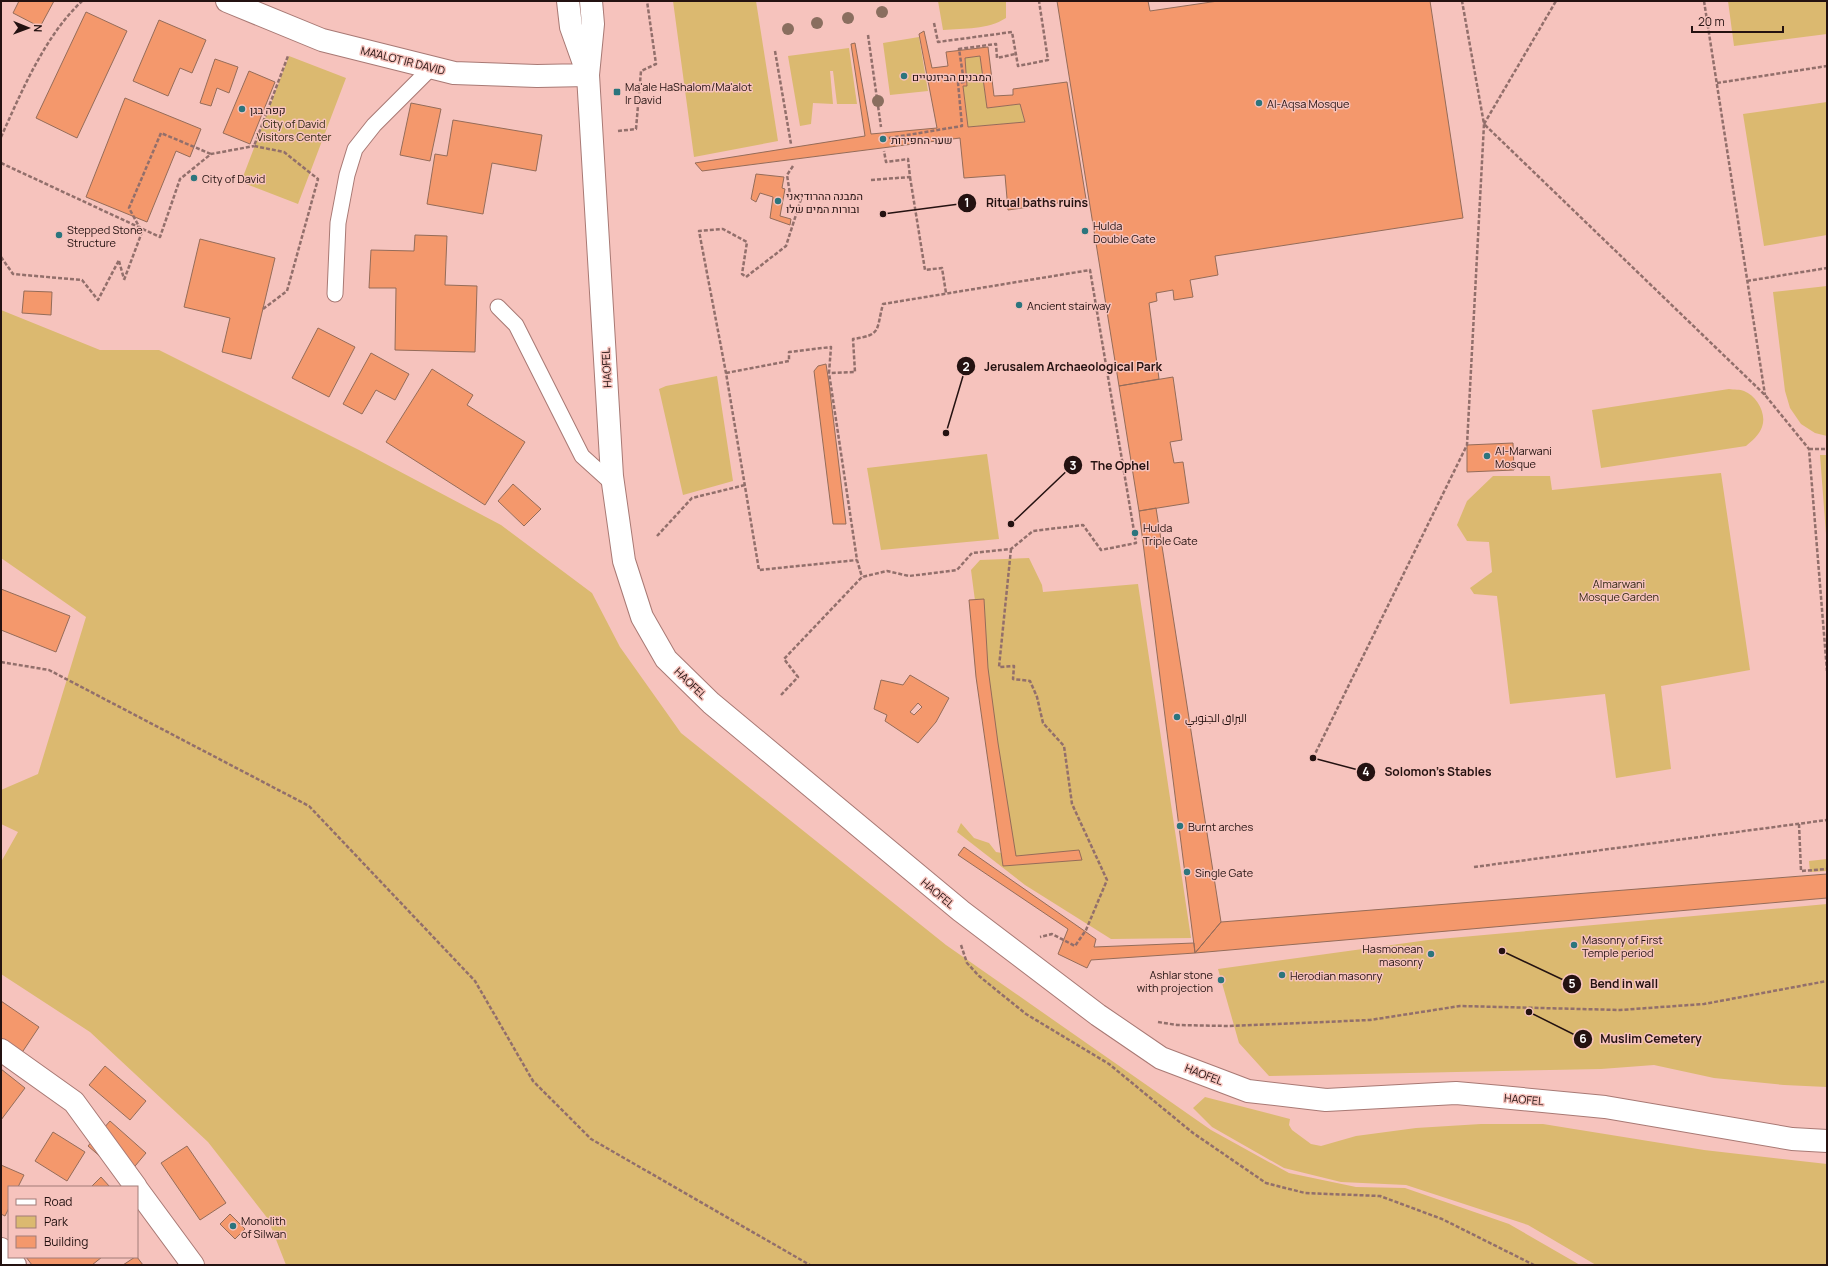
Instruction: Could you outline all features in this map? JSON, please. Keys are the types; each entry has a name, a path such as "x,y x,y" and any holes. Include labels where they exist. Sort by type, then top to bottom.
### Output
{"street":[{"name":"MA'ALOT IR DAVID","path":"227,1 322,40 454,73 537,76 588,75"},
{"path":"568,1 571,27 588,75"},
{"path":"588,75 594,24 591,1"},
{"name":"HAOFEL","path":"588,75 613,484 624,561 642,617 666,659 711,703 961,911 1098,1015 1161,1058 1248,1091 1326,1100 1456,1093 1494,1096 1605,1107 1792,1139 1827,1141"},
{"path":"1,1050 74,1102 135,1186"},
{"path":"138,1191 193,1265"},
{"path":"1,1249 8,1257"}],"lane":[{"path":"335,294 338,223 347,175 355,149 374,125 431,68"},
{"path":"498,307 516,325 582,456 613,484"}],"path":[{"path":"1,137 31,72 70,12 82,1"},
{"path":"591,132 636,129 641,70 656,64 647,1"},
{"path":"934,23 938,42 1012,32 1018,66 1048,60 1039,1"},
{"path":"1313,758 1467,445 1484,124 1462,1"},
{"path":"1484,124 1556,1"},
{"path":"1704,1 1765,395"},
{"path":"254,146 298,29"},
{"path":"868,35 881,127"},
{"path":"883,139 962,126 958,83 964,82 959,48 996,44 998,58 1015,54"},
{"path":"775,51 791,144"},
{"path":"1717,83 1827,66"},
{"path":"1484,124 1765,395 1809,449 1827,671"},
{"path":"1,257 13,274 82,280 98,300 119,260 124,280 142,232 129,208 161,133 211,154"},
{"path":"1,163 160,237 180,179 211,154 254,146 284,152 318,179 287,291 263,309"},
{"path":"884,151 886,162 908,159 925,270 942,268 946,293"},
{"path":"793,166 787,174 790,194 801,199 786,246 746,276 742,274 747,242 723,229 699,231 726,373 759,570 857,560"},
{"path":"871,180 910,177"},
{"path":"1748,281 1827,268"},
{"path":"781,696 798,677 784,659 862,577 887,571 909,576 957,570 972,554 1011,549 1032,531 1083,525 1101,550 1136,543 1090,270 883,304 876,332 871,336 853,339 855,372 829,373"},
{"path":"726,373 789,361 789,352 831,347 829,373 857,560 862,577"},
{"path":"1809,449 1827,449"},
{"path":"658,536 692,498 745,485"},
{"path":"1011,549 1000,667 1014,666 1013,679 1030,681 1037,697 1043,723 1064,746 1072,804 1107,880 1086,930 1075,946 1064,941"},
{"path":"1,662 49,670 309,806 475,981 533,1081 591,1139 810,1265"},
{"path":"1474,867 1827,820"},
{"path":"1799,824 1801,871 1827,869"},
{"path":"961,911 951,918 967,963 979,976 1026,1014 1109,1064 1193,1133 1266,1183 1305,1192 1380,1196 1442,1219 1534,1265"},
{"path":"1154,1022 1177,1025 1229,1026 1370,1020 1460,1006 1620,1010 1704,1004 1827,981"}],"green space":[{"path":"673,1 756,1 778,141 694,157"},
{"path":"938,1 1006,1 1006,18 984,27 943,30"},
{"path":"1728,1 1827,1 1827,34 1734,46"},
{"path":"919,37 928,91 890,95 883,43"},
{"path":"849,48 857,104 837,104 833,71 830,71 833,104 813,103 811,124 800,126 788,56"},
{"name":"City of David Visitors Center","path":"289,56 346,78 298,204 241,182"},
{"path":"980,56 987,108 1020,104 1025,122 968,127 963,86 967,85 965,58"},
{"path":"1827,102 1827,235 1764,246 1743,114"},
{"path":"1827,286 1827,436 1815,433 1801,424 1790,408 1785,391 1773,292"},
{"path":"1,310 100,350 159,350 359,450 501,525 592,593 620,647 681,733 946,945 1211,1130 1289,1173 1356,1187 1405,1188 1509,1224 1580,1265 286,1265 268,1219 208,1142 90,1032 1,974 1,862 18,832 1,824 1,790 38,774 86,617 1,558"},
{"path":"717,376 733,481 683,495 659,389 666,386"},
{"path":"1729,389 1741,390 1749,393 1757,401 1762,411 1763,422 1761,430 1746,446 1601,468 1592,410"},
{"path":"987,454 999,539 881,550 867,468"},
{"path":"1820,455 1827,455 1827,534 1826,534"},
{"name":"Almarwani Mosque Garden","path":"1721,473 1750,670 1661,686 1671,769 1616,778 1605,694 1510,704 1497,596 1474,594 1470,588 1492,572 1489,542 1467,541 1457,525 1467,501 1493,476 1550,476 1552,490"},
{"path":"1029,558 1042,585 1043,592 1138,584 1191,938 1111,939 1025,885 957,832 961,823 974,838 989,843 996,852 1008,854 971,570 980,560"},
{"path":"1827,859 1827,871 1810,872 1809,861"},
{"path":"1827,904 1827,1087 1784,1085 1714,1078 1654,1065 1601,1069 1269,1076 1239,1043 1218,969 1428,940"},
{"path":"1205,1097 1290,1119 1289,1125 1292,1130 1311,1144 1321,1146 1356,1136 1416,1128 1481,1124 1543,1124 1704,1150 1827,1164 1827,1265 1596,1265 1528,1225 1406,1185 1341,1182 1284,1168 1212,1127 1193,1108"}],"building":[{"path":"19,1 54,1 40,27 13,13"},
{"name":"Al-Aqsa Mosque","path":"1057,1 1148,1 1150,11 1218,1 1430,1 1463,218 1215,256 1218,275 1190,280 1193,297 1174,300 1173,290 1156,293 1157,301 1149,303 1159,379 1119,386"},
{"path":"86,12 127,31 77,138 36,118"},
{"path":"159,20 206,40 192,73 180,68 168,96 133,81"},
{"path":"924,31 932,68 948,66 946,52 988,47 994,96 1013,95 1013,89 1067,82 1086,199 1008,210 1005,175 964,178 960,138 702,171 695,163 865,136 851,44 855,43 871,134 937,128 919,34","holes":["980,56 987,108 1020,104 1025,122 968,127 963,86 967,86 965,58"]},
{"path":"215,59 238,67 229,93 217,88 211,106 200,103"},
{"path":"249,71 275,82 250,144 223,133"},
{"path":"125,98 201,129 190,157 176,151 147,222 86,197"},
{"path":"411,103 441,109 430,161 400,155"},
{"path":"453,120 542,135 536,171 492,163 483,214 427,204 435,154 447,156"},
{"name":"המבנה ההרודיאני ובורות המים שלו","path":"756,174 784,177 782,188 785,189 780,216 791,219 790,225 770,218 773,197 760,193 756,202 751,199"},
{"path":"415,235 447,236 445,285 477,286 475,352 395,350 396,288 369,288 371,250 414,251"},
{"path":"200,239 275,258 251,359 222,352 230,318 184,307"},
{"path":"24,291 52,292 51,315 22,313"},
{"path":"318,328 355,347 329,397 292,378"},
{"path":"371,353 409,374 395,400 376,390 362,414 343,404"},
{"path":"826,364 846,524 833,524 814,371 818,366"},
{"path":"432,369 473,395 467,405 525,442 485,505 386,442"},
{"path":"1173,377 1182,440 1170,442 1174,463 1183,462 1189,503 1139,511 1119,386"},
{"path":"1513,443 1514,470 1467,472 1467,445"},
{"path":"513,484 541,509 524,526 498,501"},
{"name":"البراق الجنوبي","path":"1156,508 1221,922 1195,953 1139,511"},
{"path":"1,589 70,616 56,652 1,630"},
{"path":"984,599 988,668 1016,856 1079,850 1082,860 1003,866 976,677 969,600"},
{"path":"910,675 949,698 936,722 918,743 885,721 887,715 874,709 881,680 903,685","holes":["918,703 922,707 914,715 910,712"]},
{"path":"964,847 1096,939 1094,947 1194,943 1195,953 1091,960 1087,968 1058,954 1068,929 958,855"},
{"path":"1827,874 1827,898 1195,953 1221,922"},
{"path":"1,1001 39,1027 19,1057 1,1045"},
{"path":"105,1066 146,1101 130,1120 89,1085"},
{"path":"1,1069 25,1088 1,1120"},
{"path":"110,1121 146,1153 125,1178 88,1146"},
{"path":"53,1132 85,1152 67,1181 35,1161"},
{"path":"187,1146 226,1203 200,1220 161,1163"},
{"path":"1,1165 24,1175 18,1186 8,1186 8,1210 5,1216 1,1214"},
{"path":"101,1177 109,1186 92,1186"},
{"name":"Monolith of Silwan","path":"230,1214 245,1229 235,1239 220,1224"},
{"path":"27,1258 101,1258 92,1265 32,1265"},
{"path":"134,1258 138,1258 143,1265 123,1265"}],"place":[{"name":"המבנים הביזנטיים","path":"904,76"},
{"name":"Ma'ale HaShalom/Ma'alot Ir David","path":"617,92"},
{"name":"Al-Aqsa Mosque","path":"1259,103"},
{"name":"קפה בגן","path":"242,109"},
{"name":"שער החפירות","path":"883,139"},
{"name":"City of David","path":"194,178"},
{"name":"המבנה ההרודיאני ובורות המים שלו","path":"778,201"},
{"name":"Ritual baths ruins","path":"883,214"},
{"name":"Hulda Double Gate","path":"1085,231"},
{"name":"Stepped Stone Structure","path":"59,235"},
{"name":"Ancient stairway","path":"1019,305"},
{"name":"Jerusalem Archaeological Park","path":"946,433"},
{"name":"Al-Marwani Mosque","path":"1487,456"},
{"name":"The Ophel","path":"1011,524"},
{"name":"Hulda Triple Gate","path":"1135,533"},
{"name":"البراق الجنوبي","path":"1177,717"},
{"name":"Solomon's Stables","path":"1313,758"},
{"name":"Burnt arches","path":"1180,826"},
{"name":"Single Gate","path":"1187,872"},
{"name":"Masonry of First Temple period","path":"1574,945"},
{"name":"Bend in wall","path":"1502,951"},
{"name":"Hasmonean masonry","path":"1431,954"},
{"name":"Herodian masonry","path":"1282,975"},
{"name":"Ashlar stone with projection","path":"1221,980"},
{"name":"Muslim Cemetery","path":"1529,1012"},
{"name":"Monolith of Silwan","path":"233,1226"}]}
